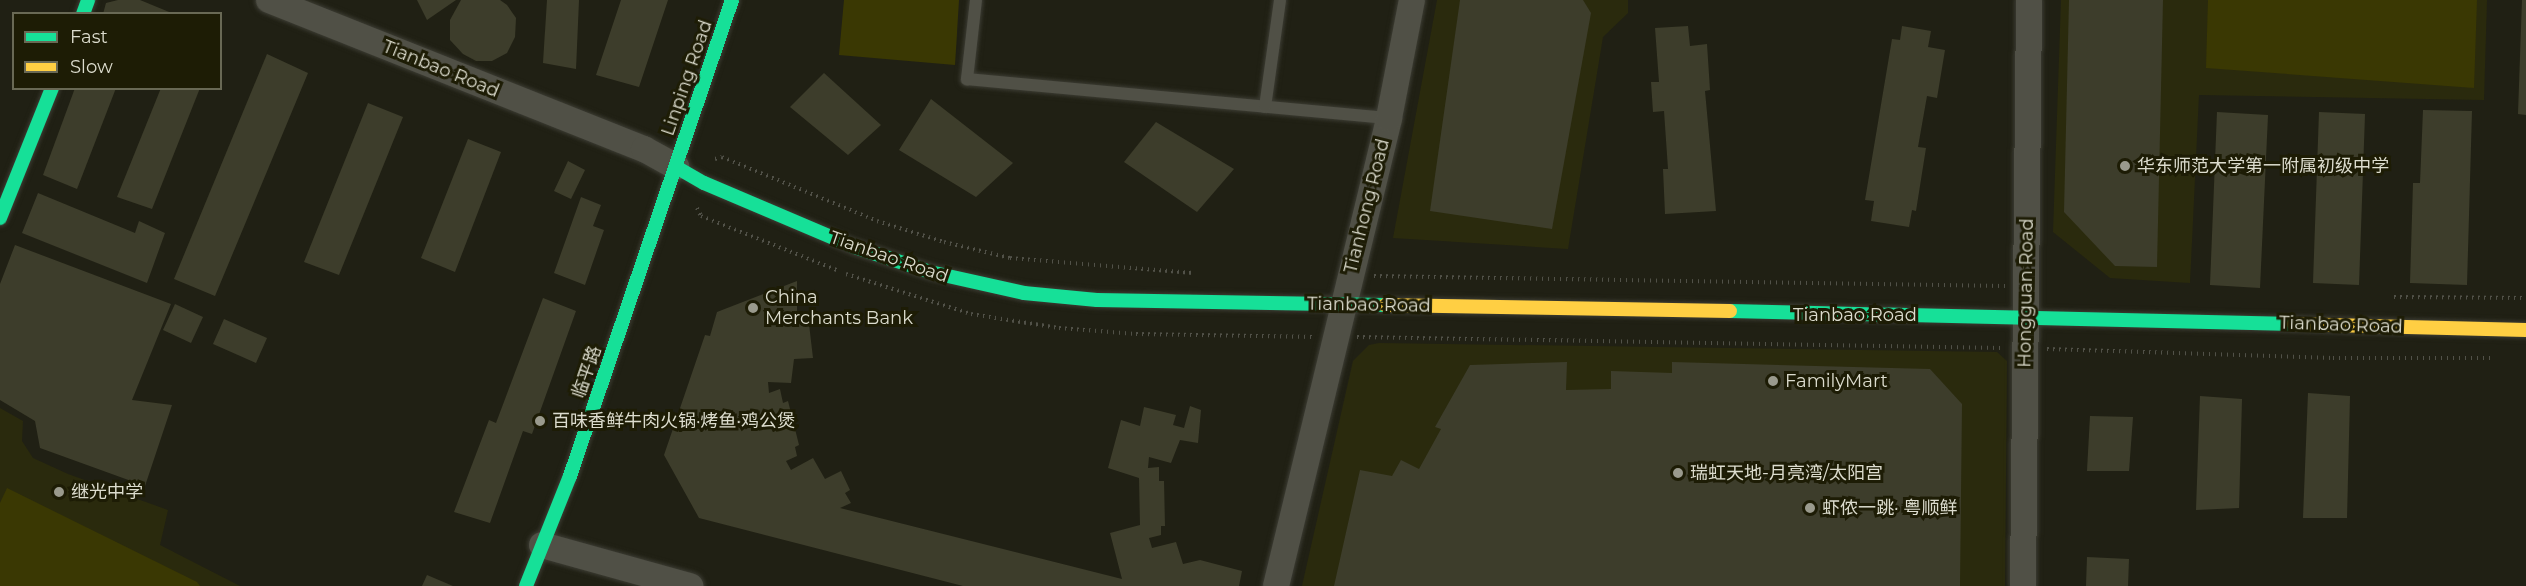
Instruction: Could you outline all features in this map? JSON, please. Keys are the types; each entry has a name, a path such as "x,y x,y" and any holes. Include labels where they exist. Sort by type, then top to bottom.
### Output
{"street":[{"name":"Tianbao Road","path":"269,0 644,149 704,183 855,247 959,281 1024,293 1132,303 1341,304 2025,316 2526,330"},
{"name":"Linping Road","path":"676,167 732,0"},
{"name":"Tianhong Road","path":"1276,586 1341,304 1389,118 1412,0"},
{"name":"Hongguan Road","path":"2023,586 2030,0"},
{"path":"0,218 51,90"},
{"name":"临平路","path":"526,586 570,476 676,167"},
{"path":"542,545 690,586"}],"lane":[{"path":"976,0 967,80 1389,118"},
{"path":"1265,107 1280,0"}],"path":[{"name":"Tianbao Road","path":"722,158 866,217 944,242 1010,258 1201,273"},
{"name":"Tianbao Road","path":"1349,276 2026,287"},
{"name":"Tianbao Road","path":"2387,297 2526,298"}],"shaded area":[{"path":"844,0 959,0 955,65 839,55"},
{"path":"1437,0 1628,0 1628,13 1603,37 1568,249 1393,238"},
{"name":"华东师范大学第一附属初级中学","path":"2061,0 2487,0 2484,100 2199,95 2190,283 2110,278 2053,232"},
{"path":"2208,0 2477,0 2474,88 2206,68"},
{"name":"瑞虹天地-月亮湾/太阳宫","path":"1379,343 1997,352 2007,361 2005,586 1302,586 1353,361 1369,345"},
{"name":"继光中学","path":"0,408 23,421 22,441 33,458 68,474 168,510 160,545 240,586 0,586"},
{"path":"7,488 197,582 200,586 0,586 0,503"}],"building":[{"path":"118,0 140,0 169,12 104,12 106,3"},
{"path":"417,0 456,0 427,20"},
{"path":"461,0 500,0 507,5 516,18 515,37 507,53 492,61 476,61 463,54 450,40 450,20"},
{"path":"547,0 579,0 576,69 543,63"},
{"path":"621,0 668,0 639,87 596,75"},
{"path":"1460,0 1583,0 1591,13 1552,229 1430,211"},
{"path":"2069,0 2163,0 2157,267 2115,266 2064,212"},
{"path":"2522,0 2526,0 2526,115 2518,114"},
{"path":"1688,26 1690,46 1707,44 1710,90 1705,91 1716,211 1665,214 1663,169 1668,169 1664,111 1653,112 1651,82 1659,82 1655,28"},
{"path":"1902,26 1931,31 1928,47 1945,50 1937,98 1927,96 1918,147 1926,148 1916,211 1912,210 1909,227 1871,221 1874,201 1865,200 1892,39 1900,40"},
{"path":"267,54 308,73 215,296 174,279"},
{"path":"824,73 881,125 848,155 790,107"},
{"path":"74,90 115,90 77,189 43,175"},
{"path":"160,90 199,90 152,209 117,197"},
{"path":"931,99 1013,163 976,197 899,150"},
{"path":"368,103 403,117 339,275 304,262"},
{"path":"2423,110 2472,111 2467,285 2410,283 2413,183 2420,183"},
{"path":"2217,112 2268,115 2260,288 2210,285"},
{"path":"2319,112 2365,114 2359,285 2313,283"},
{"path":"1156,122 1234,169 1197,212 1124,162"},
{"path":"468,139 501,152 455,272 421,258"},
{"path":"568,161 585,170 571,199 554,191"},
{"path":"38,193 135,233 139,221 165,233 147,283 22,233"},
{"path":"581,197 601,205 593,226 604,230 585,285 554,273"},
{"path":"15,245 171,304 132,400 172,405 145,486 40,448 35,421 0,400 0,284"},
{"path":"797,281 797,323 809,324 813,358 794,359 791,383 768,382 769,393 780,389 783,403 788,401 799,445 795,447 797,456 786,461 791,470 813,458 825,479 841,471 850,490 845,493 851,503 840,508 1122,579 1110,533 1140,525 1139,478 1108,468 1121,420 1140,426 1144,407 1176,415 1173,425 1184,428 1190,406 1201,410 1198,443 1180,440 1171,463 1149,457 1148,468 1159,467 1159,481 1164,481 1165,526 1161,526 1161,535 1149,538 1152,548 1176,542 1183,564 1200,560 1242,571 1239,586 963,586 699,518 664,455 705,335 710,336 717,312"},
{"path":"543,298 576,311 532,434 523,431 490,523 454,512 489,420 496,423"},
{"path":"175,304 203,317 191,343 163,330"},
{"path":"224,319 267,338 256,363 213,344"},
{"name":"瑞虹天地-月亮湾/太阳宫","path":"1567,362 1566,390 1611,389 1611,371 1672,373 1672,362 1930,369 1962,404 1960,586 1334,586 1360,470 1392,476 1401,460 1419,469 1441,429 1435,427 1470,365"},
{"path":"2308,393 2350,396 2347,518 2303,518"},
{"path":"2200,396 2242,399 2239,508 2196,510"},
{"path":"2090,416 2133,417 2129,471 2087,471"},
{"path":"2087,557 2129,559 2128,586 2086,586"},
{"path":"427,575 453,586 422,586"}],"traffic: fast":[{"path":"84,12 88,0"},
{"path":"526,586 570,476 732,0"},
{"path":"0,218 51,90"},
{"path":"676,167 704,183 855,247 930,272 1024,293 1097,300 1385,305"},
{"path":"1730,311 2294,324"}],"traffic: slow":[{"path":"1385,305 1730,311"},
{"path":"2294,324 2526,330"}],"place":[{"name":"华东师范大学第一附属初级中学","path":"2125,166"},
{"name":"China Merchants Bank","path":"753,308"},
{"name":"FamilyMart","path":"1773,381"},
{"name":"百味香鲜牛肉火锅·烤鱼·鸡公煲","path":"540,421"},
{"name":"瑞虹天地-月亮湾/太阳宫","path":"1678,473"},
{"name":"继光中学","path":"59,492"},
{"name":"虾侬一跳· 粤顺鲜","path":"1810,508"}]}
